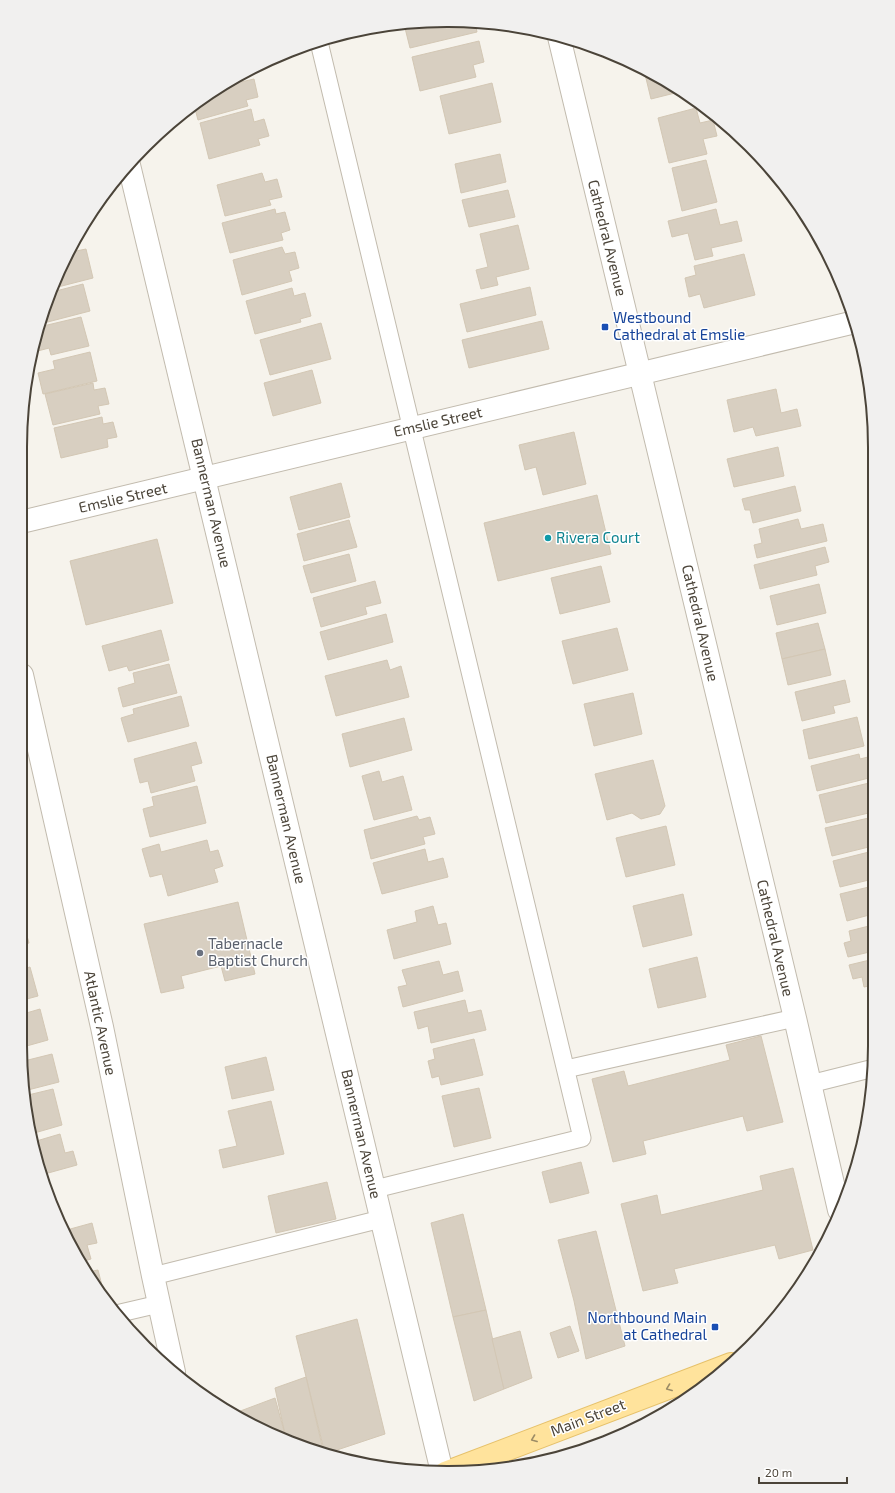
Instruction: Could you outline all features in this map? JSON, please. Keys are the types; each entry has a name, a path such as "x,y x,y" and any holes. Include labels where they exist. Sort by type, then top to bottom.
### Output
{"main road":[{"name":"Main Street","path":"465,1465 714,1370"}],"street":[{"name":"Cathedral Avenue","path":"560,42 795,1018 837,1203"},
{"name":"Bannerman Avenue","path":"130,171 440,1466"},
{"name":"Emslie Street","path":"27,521 849,323"},
{"name":"Atlantic Avenue","path":"27,697 102,1027 172,1364"}],"lane":[{"path":"320,47 413,428 582,1138 375,1189"},
{"path":"566,1069 795,1018"},
{"path":"810,1084 867,1070"},
{"path":"153,1276 381,1219"},
{"path":"123,1312 159,1304"}],"building":[{"path":"448,27 476,28 477,32 410,48 405,30"},
{"path":"479,41 484,62 473,65 476,77 420,91 412,57"},
{"path":"646,77 674,93 651,99"},
{"path":"254,79 258,97 246,100 248,106 198,120 196,111 237,83"},
{"path":"492,83 501,122 449,134 440,96"},
{"path":"695,108 700,123 711,120 714,122 717,136 703,139 707,154 669,163 658,118"},
{"path":"251,109 254,122 264,119 269,136 258,139 260,145 209,159 200,123"},
{"path":"500,154 506,182 461,193 455,164"},
{"path":"706,160 717,202 682,211 672,168"},
{"path":"262,173 265,182 277,179 282,197 269,200 271,205 225,216 217,185"},
{"path":"508,190 515,217 469,227 462,200"},
{"path":"275,209 276,214 285,212 290,230 281,233 283,240 230,253 222,223"},
{"path":"716,209 720,225 737,221 742,241 711,248 713,256 695,260 688,233 672,237 668,221"},
{"path":"518,225 529,269 496,277 498,285 481,289 476,270 488,267 480,234"},
{"path":"282,247 285,254 295,252 299,268 289,271 292,281 242,295 233,260"},
{"path":"86,249 93,278 59,287 70,262 76,251"},
{"path":"744,254 755,295 704,308 700,294 689,297 685,278 696,275 694,266"},
{"path":"83,284 90,311 46,322 58,291"},
{"path":"530,287 536,315 467,332 460,304"},
{"path":"292,288 294,296 305,293 311,316 300,319 301,322 255,334 246,301"},
{"path":"81,317 89,346 51,355 49,348 38,351 45,326"},
{"path":"542,321 549,349 469,368 462,340"},
{"path":"321,323 331,359 270,375 260,340"},
{"path":"90,352 97,381 43,394 38,373 55,369 53,361"},
{"path":"312,370 321,403 273,416 264,383"},
{"path":"93,383 94,390 105,388 109,404 98,406 100,414 53,425 45,394"},
{"path":"776,389 781,413 797,409 801,426 756,436 753,427 734,432 727,400"},
{"path":"102,417 103,424 113,422 117,437 107,439 108,447 61,458 54,428"},
{"path":"574,432 586,484 543,495 536,467 525,470 519,445"},
{"path":"778,447 784,476 734,487 727,459"},
{"path":"341,483 350,517 299,530 290,497"},
{"path":"795,486 801,511 753,523 750,510 745,510 742,499"},
{"name":"Rivera Court","path":"597,495 611,554 498,581 484,523"},
{"path":"798,519 801,529 823,524 827,541 757,558 754,545 762,543 759,529"},
{"path":"349,520 357,547 304,561 297,534"},
{"path":"157,539 173,603 86,625 70,561"},
{"path":"825,547 829,562 815,566 817,575 760,589 754,565"},
{"path":"349,554 356,581 311,593 303,566"},
{"path":"601,566 610,602 560,614 551,578"},
{"path":"375,581 381,603 365,607 367,614 321,627 313,598"},
{"path":"819,584 826,613 777,625 770,596"},
{"path":"386,614 393,642 328,660 320,632"},
{"path":"818,623 825,649 782,659 776,633"},
{"path":"617,628 628,670 573,684 562,641"},
{"path":"161,630 169,660 129,671 127,666 109,671 102,646"},
{"path":"825,649 831,675 788,685 782,659"},
{"path":"387,660 390,670 401,666 409,697 336,716 325,676"},
{"path":"169,664 177,693 123,707 118,688 135,683 133,673"},
{"path":"845,680 850,702 833,706 835,713 802,721 795,692"},
{"path":"633,693 642,734 594,746 584,704"},
{"path":"181,696 189,726 128,742 121,718 134,714 133,709"},
{"path":"857,717 864,746 809,759 803,730"},
{"path":"404,718 412,750 350,767 342,734"},
{"path":"196,742 202,763 191,766 195,781 151,793 148,781 140,783 134,759"},
{"path":"859,754 860,759 868,757 868,778 817,791 811,766"},
{"path":"653,760 665,806 660,814 641,819 632,813 607,820 595,774"},
{"path":"379,771 382,782 403,776 412,810 374,820 362,776"},
{"path":"868,783 868,813 826,823 819,795"},
{"path":"197,786 206,823 150,837 143,809 154,806 152,797"},
{"path":"417,816 419,820 430,817 435,834 423,837 425,844 371,859 364,830"},
{"path":"868,818 868,847 832,856 825,828"},
{"path":"666,826 675,865 626,877 616,838"},
{"path":"207,840 210,852 218,850 223,866 214,869 218,882 168,896 162,874 150,877 142,849 159,844 161,852"},
{"path":"425,849 428,862 443,858 448,877 382,894 373,863"},
{"path":"868,852 868,880 840,887 833,861"},
{"path":"868,887 868,915 847,921 840,894"},
{"path":"683,894 692,935 643,947 633,906"},
{"name":"Tabernacle Baptist Church","path":"238,902 255,974 225,981 221,966 181,976 184,988 161,993 144,924"},
{"path":"433,906 438,925 446,923 451,944 394,959 387,930 417,922 415,911"},
{"path":"868,926 868,952 848,957 844,943 851,941 849,931"},
{"path":"697,957 706,997 658,1008 649,969"},
{"path":"868,960 868,986 864,987 862,977 853,979 849,965"},
{"path":"439,961 443,975 458,971 463,991 403,1007 398,987 407,985 402,970"},
{"path":"30,967 38,996 27,999 27,968"},
{"path":"465,1000 468,1013 481,1010 486,1030 431,1043 428,1026 418,1029 414,1012"},
{"path":"40,1009 48,1040 27,1046 27,1013"},
{"path":"761,1036 783,1122 747,1131 743,1116 643,1141 646,1154 613,1162 592,1079 624,1071 628,1086 730,1060 726,1045"},
{"path":"474,1039 483,1075 441,1085 439,1076 432,1078 428,1061 435,1059 433,1049"},
{"path":"52,1054 59,1082 30,1090 28,1060"},
{"path":"266,1057 274,1090 232,1099 225,1067"},
{"path":"479,1088 491,1138 454,1147 442,1096"},
{"path":"53,1089 62,1125 36,1133 30,1094"},
{"path":"271,1101 284,1154 223,1168 219,1150 237,1146 228,1111"},
{"path":"60,1134 65,1153 73,1151 77,1165 47,1173 38,1141"},
{"path":"581,1162 589,1193 550,1203 542,1172"},
{"path":"793,1168 813,1250 779,1259 775,1245 674,1269 678,1283 643,1291 621,1204 657,1195 661,1215 763,1190 760,1176"},
{"path":"327,1182 336,1219 276,1233 268,1196"},
{"path":"463,1214 486,1310 453,1317 431,1223"},
{"path":"92,1223 97,1243 87,1245 91,1259 86,1261 69,1229"},
{"path":"596,1231 625,1346 586,1359 574,1301 558,1240"},
{"path":"98,1270 102,1284 98,1279 93,1271"},
{"path":"486,1310 504,1389 474,1401 453,1317"},
{"path":"357,1319 385,1434 335,1451 323,1447 296,1336"},
{"path":"570,1326 579,1351 558,1358 550,1333"},
{"path":"520,1331 532,1378 504,1389 492,1339"},
{"path":"306,1377 322,1447 285,1433 275,1388"},
{"path":"275,1398 285,1433 262,1423 240,1411"}],"place":[{"name":"Westbound Cathedral at Emslie","path":"605,327"},
{"name":"Rivera Court","path":"548,538"},
{"name":"Tabernacle Baptist Church","path":"200,953"},
{"name":"Northbound Main at Cathedral","path":"715,1327"}]}
